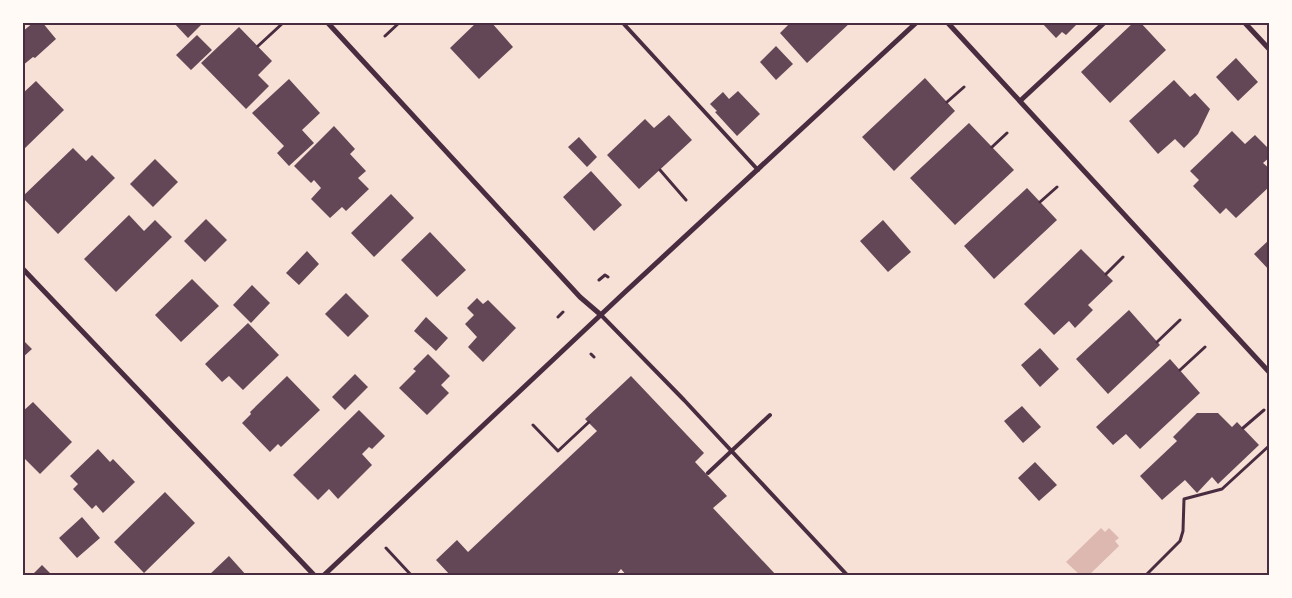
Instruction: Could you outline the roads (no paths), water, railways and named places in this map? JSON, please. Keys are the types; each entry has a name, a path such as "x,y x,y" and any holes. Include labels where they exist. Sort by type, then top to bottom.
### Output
{"street":[{"path":"328,22 580,297 601,316"},
{"path":"323,576 917,22"},
{"path":"947,22 1270,372"},
{"path":"1020,101 1105,22"},
{"path":"1244,22 1270,50"},
{"path":"22,268 315,576"}],"lane":[{"path":"622,22 758,170"},
{"path":"601,316 626,340 848,576"},
{"path":"708,473 770,415"}]}
